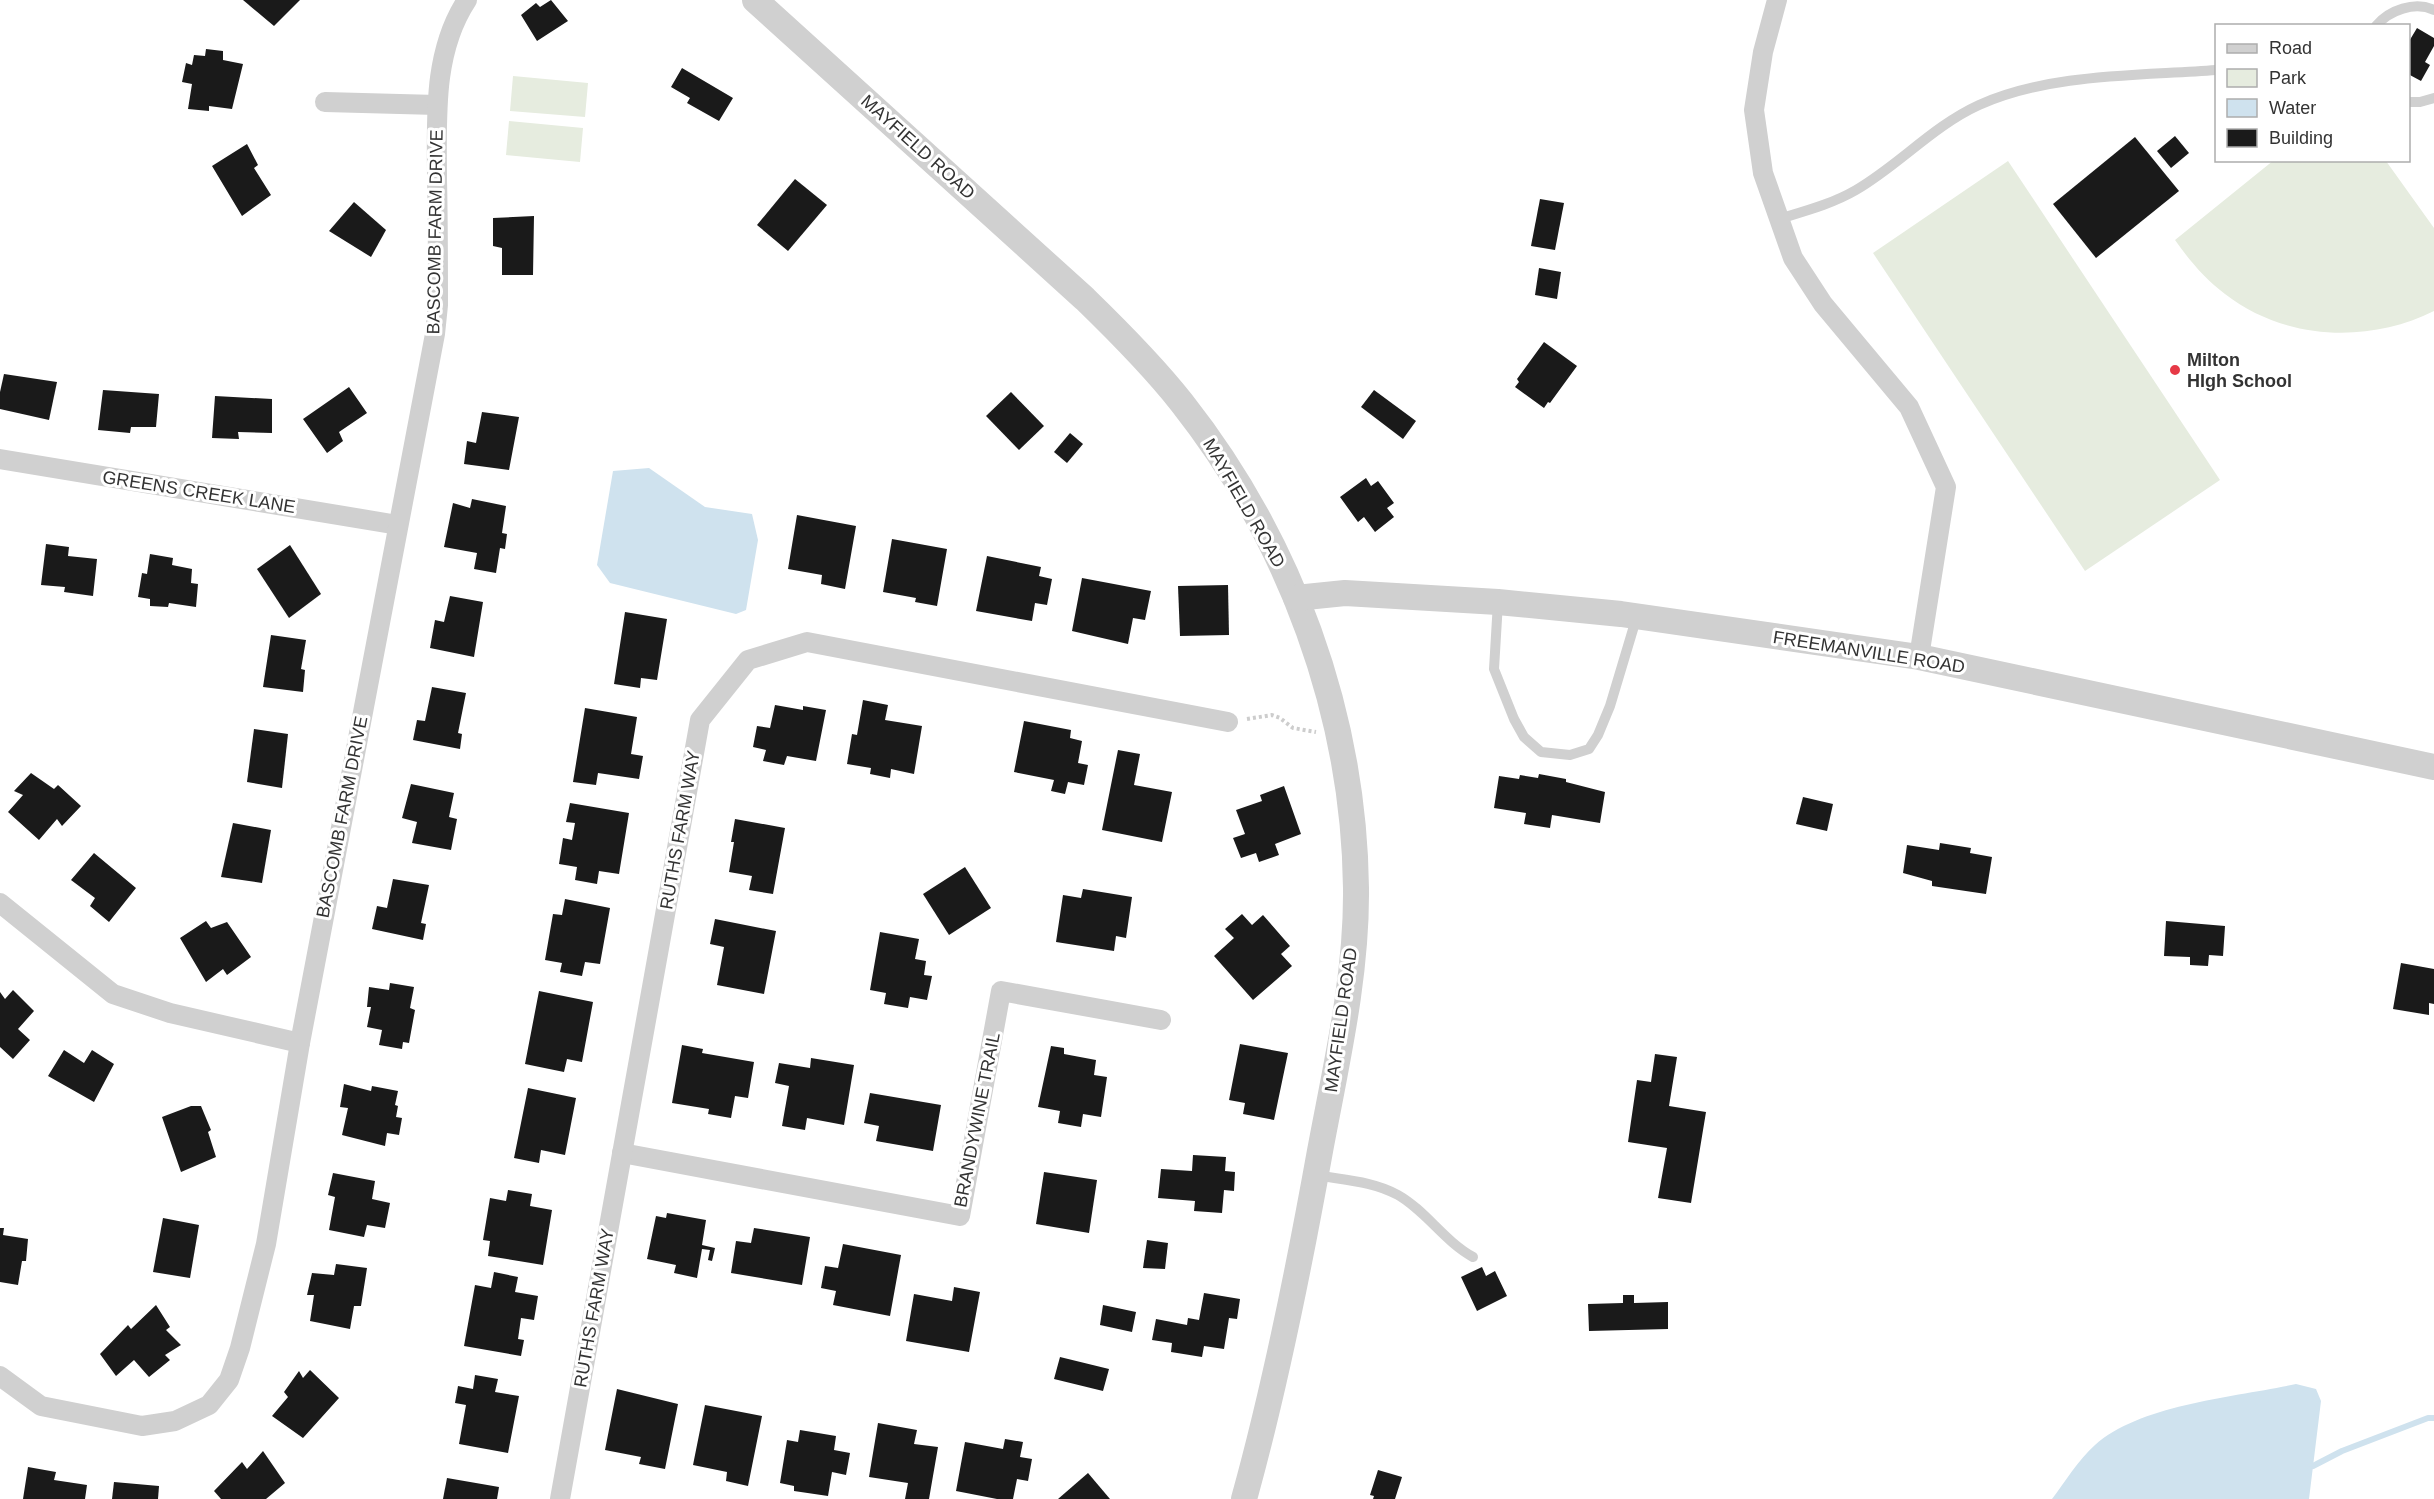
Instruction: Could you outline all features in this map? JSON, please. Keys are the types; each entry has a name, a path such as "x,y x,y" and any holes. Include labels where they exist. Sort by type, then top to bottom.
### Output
{"street":[{"name":"BASCOMB FARM DRIVE","path":"0,1376 41,1406 142,1425 175,1421 209,1405 229,1380 240,1348 263,1256 300,1042 435,334 438,305 437,105 442,64 451,33 467,0"},
{"name":"MAYFIELD ROAD","path":"755,0 1067,282 1128,341 1182,403 1226,464 1264,529 1296,598 1328,689 1349,787 1356,889 1351,981 1300,1266 1269,1404 1244,1499"},
{"path":"1777,0 1763,51 1754,110 1763,173 1793,258 1823,304 1910,406 1946,487 1919,657"},
{"path":"325,102 437,105"},
{"name":"GREENS CREEK LANE","path":"0,459 398,525"},
{"name":"FREEMANVILLE ROAD","path":"1296,598 1345,593 1498,602 1637,616 1919,657 2434,768"},
{"name":"RUTHS FARM WAY","path":"560,1499 700,720 748,660 807,642 1228,722"},
{"path":"0,903 113,994 170,1014 300,1042"},
{"name":"BRANDYWINE TRAIL","path":"622,1153 960,1216 1001,991 1161,1020"}],"lane":[{"path":"2378,24 2384,17 2398,10 2414,7 2434,10"},
{"path":"1779,219 1818,207 1857,190 1955,119 1978,106 2008,94 2059,82 2215,70"},
{"path":"2410,102 2434,98"},
{"path":"1498,602 1494,669 1514,719 1524,737 1541,752 1570,755 1589,749 1598,735 1610,706 1637,616"},
{"path":"1316,1175 1380,1186 1400,1196 1442,1234 1473,1257"}],"path":[{"path":"1228,722 1272,715 1293,728 1310,732 1322,732 1336,725"}],"green space":[{"path":"513,76 588,83 585,117 510,111"},
{"path":"509,121 583,128 580,162 506,155"},
{"path":"2008,161 2220,480 2085,571 1873,253"},
{"path":"2272,162 2387,162 2434,228 2434,311 2408,322 2382,329 2354,332 2327,332 2273,321 2225,294 2192,262 2175,240"}],"water":[{"path":"649,468 705,507 752,514 758,540 746,610 736,614 610,583 597,565 613,471"},
{"path":"2296,1384 2316,1389 2321,1401 2309,1499 2052,1499 2077,1464 2095,1445 2114,1431 2137,1420 2190,1404"}],"building":[{"path":"243,0 300,0 274,26"},
{"path":"551,0 568,21 537,41 521,15 536,3 540,7"},
{"path":"2417,28 2434,38 2434,46 2425,62 2430,65 2421,81 2410,75 2410,40"},
{"path":"206,49 223,51 223,60 243,64 232,109 209,106 209,111 188,109 192,84 182,82 186,63 192,65 194,55 205,56"},
{"path":"682,68 733,98 719,121 687,103 690,98 671,87"},
{"path":"2175,136 2189,153 2171,168 2157,151"},
{"path":"2135,137 2179,191 2096,258 2053,204"},
{"path":"247,144 258,165 254,168 271,195 242,216 212,166"},
{"path":"795,179 827,205 788,251 757,225"},
{"path":"1540,199 1564,203 1555,250 1531,246"},
{"path":"354,202 386,230 371,257 329,231"},
{"path":"534,216 533,275 502,275 502,248 493,246 493,218"},
{"path":"1539,268 1561,272 1557,299 1535,295"},
{"path":"1544,342 1577,366 1544,408 1515,387 1519,382 1517,379"},
{"path":"4,374 57,382 49,420 0,409 0,392"},
{"path":"349,387 367,413 339,432 343,441 327,453 303,419"},
{"path":"103,390 159,394 156,427 131,427 130,433 98,430"},
{"path":"1374,390 1416,421 1403,439 1361,407"},
{"path":"1011,392 1044,426 1019,450 986,416"},
{"path":"215,396 272,399 272,433 238,432 239,439 212,438"},
{"path":"482,412 519,417 509,470 464,464 467,441 476,443"},
{"path":"1070,433 1083,444 1067,463 1054,452"},
{"path":"1366,478 1371,486 1378,481 1394,503 1387,508 1394,517 1375,532 1364,517 1358,522 1340,497"},
{"path":"472,499 506,506 502,533 507,534 505,549 500,548 496,573 474,569 477,553 444,547 453,503 470,508"},
{"path":"797,515 856,526 845,589 821,584 822,575 788,569"},
{"path":"892,539 947,549 937,606 915,602 916,598 883,592"},
{"path":"46,544 69,547 68,556 97,559 93,596 64,592 65,587 41,585"},
{"path":"290,545 321,594 289,618 257,569"},
{"path":"150,554 173,558 172,565 192,569 191,583 198,584 196,607 169,603 168,607 150,606 150,599 138,597 142,573 147,574"},
{"path":"987,556 1041,567 1039,576 1052,579 1047,605 1035,603 1032,621 976,611"},
{"path":"1082,578 1151,591 1145,620 1133,618 1128,644 1072,631"},
{"path":"1228,585 1229,635 1180,636 1178,586"},
{"path":"450,596 483,602 474,657 430,648 435,620 444,622"},
{"path":"625,612 667,619 657,680 641,678 640,688 614,684"},
{"path":"271,635 306,640 301,669 305,670 303,692 263,687"},
{"path":"432,687 466,693 458,733 462,734 460,749 413,740 417,720 425,721"},
{"path":"863,700 888,705 885,720 922,726 914,774 891,769 890,778 870,774 871,768 847,764 852,734 857,735"},
{"path":"775,705 803,710 803,706 826,710 816,761 787,756 784,765 763,761 766,750 753,747 757,726 770,728"},
{"path":"585,708 637,717 631,754 643,756 639,779 598,773 596,785 573,782"},
{"path":"1024,721 1071,730 1070,738 1082,741 1078,763 1088,765 1084,785 1068,782 1065,794 1051,791 1054,780 1014,772"},
{"path":"254,729 288,734 282,788 247,782"},
{"path":"1118,750 1140,754 1134,785 1172,792 1162,842 1102,830"},
{"path":"31,773 54,789 58,785 81,806 62,826 57,819 39,840 8,812 23,795 14,791"},
{"path":"1539,774 1566,779 1566,782 1605,792 1600,823 1552,815 1550,828 1524,824 1526,813 1494,808 1499,776 1519,779 1520,775 1538,778"},
{"path":"411,784 454,793 449,817 457,819 451,850 412,843 417,822 402,818"},
{"path":"1284,786 1301,834 1275,844 1279,855 1259,862 1256,853 1241,858 1233,838 1245,834 1236,810 1262,801 1260,795"},
{"path":"1803,797 1833,804 1827,831 1796,824"},
{"path":"570,803 629,813 619,874 599,871 597,884 575,880 577,867 559,864 563,838 572,840 575,823 566,822"},
{"path":"735,819 785,828 773,894 749,890 752,876 729,872"},
{"path":"233,823 271,830 262,883 221,877"},
{"path":"1940,843 1971,848 1970,853 1992,857 1986,894 1932,886 1932,881 1903,873 1907,845 1939,850"},
{"path":"94,853 136,888 109,922 90,906 95,898 71,880"},
{"path":"965,867 991,908 949,935 923,894"},
{"path":"393,879 429,885 421,923 426,924 423,940 372,929 377,906 387,908"},
{"path":"1083,889 1132,897 1126,938 1116,936 1114,951 1056,942 1063,895 1081,898"},
{"path":"565,899 610,908 600,964 585,962 582,976 560,972 562,963 545,960 553,914 562,915"},
{"path":"1242,914 1252,925 1263,915 1290,946 1281,954 1292,966 1253,1000 1214,956 1234,938 1225,929"},
{"path":"715,919 776,931 764,994 717,985 724,947 710,944"},
{"path":"206,921 211,928 227,922 251,957 227,975 223,969 206,982 180,938"},
{"path":"2166,921 2225,926 2223,956 2209,955 2208,966 2190,965 2190,957 2164,956"},
{"path":"880,932 919,939 915,959 926,961 924,975 932,976 927,1000 910,997 908,1008 884,1004 886,993 870,990"},
{"path":"2401,963 2434,969 2434,1004 2429,1003 2429,1015 2393,1009"},
{"path":"390,983 414,987 410,1008 415,1010 409,1043 403,1042 402,1049 379,1045 382,1030 367,1027 371,1007 367,1007 369,987 389,990"},
{"path":"13,990 34,1011 18,1029 30,1040 13,1059 0,1047 0,992 5,999"},
{"path":"539,991 593,1002 582,1062 567,1059 564,1072 525,1064"},
{"path":"1240,1044 1288,1053 1274,1120 1243,1114 1245,1103 1229,1100"},
{"path":"682,1045 703,1049 702,1053 754,1062 748,1098 735,1096 731,1118 708,1114 709,1109 672,1103"},
{"path":"1051,1046 1064,1048 1064,1054 1096,1060 1094,1075 1107,1077 1101,1117 1083,1114 1081,1127 1058,1123 1060,1111 1038,1107"},
{"path":"64,1050 84,1063 92,1050 114,1064 94,1102 48,1076"},
{"path":"1655,1054 1677,1057 1669,1106 1706,1112 1691,1203 1658,1198 1667,1148 1628,1142 1637,1080 1651,1082"},
{"path":"811,1058 854,1065 844,1125 807,1118 805,1130 782,1126 789,1086 775,1083 779,1063 810,1068"},
{"path":"344,1084 371,1091 372,1086 398,1091 395,1105 398,1106 396,1117 402,1118 399,1135 387,1133 385,1146 342,1135 348,1108 340,1107"},
{"path":"528,1088 576,1098 565,1155 541,1150 539,1163 514,1158"},
{"path":"870,1093 941,1105 933,1151 876,1141 879,1126 864,1123"},
{"path":"191,1106 201,1106 211,1130 208,1132 216,1157 181,1172 162,1117"},
{"path":"1193,1155 1226,1157 1225,1171 1235,1172 1234,1191 1224,1190 1222,1213 1194,1211 1195,1201 1158,1198 1161,1169 1192,1171"},
{"path":"1044,1172 1097,1180 1089,1233 1036,1224"},
{"path":"333,1173 375,1181 372,1199 390,1203 385,1228 367,1225 364,1237 329,1230 335,1197 328,1195"},
{"path":"508,1190 532,1194 530,1206 552,1210 543,1265 488,1256 490,1241 483,1240 490,1198 506,1201"},
{"path":"667,1213 706,1220 702,1245 715,1248 712,1261 708,1260 710,1250 702,1249 697,1278 674,1273 676,1265 647,1259 656,1216 666,1218"},
{"path":"163,1218 199,1225 190,1278 153,1272"},
{"path":"0,1228 4,1228 3,1235 28,1239 26,1261 22,1261 18,1285 0,1282"},
{"path":"754,1228 810,1237 802,1285 731,1273 736,1241 751,1243"},
{"path":"1147,1240 1168,1243 1165,1269 1143,1268"},
{"path":"843,1244 901,1255 890,1316 833,1305 836,1291 821,1288 825,1266 838,1268"},
{"path":"336,1264 367,1268 361,1306 354,1306 350,1329 310,1321 314,1295 307,1295 312,1273 334,1275"},
{"path":"1482,1267 1486,1276 1495,1271 1507,1296 1477,1311 1461,1277"},
{"path":"494,1272 518,1277 515,1292 538,1296 534,1320 521,1318 518,1339 524,1340 521,1356 464,1346 475,1285 491,1288"},
{"path":"954,1287 980,1292 969,1352 906,1341 914,1294 952,1301"},
{"path":"1204,1293 1240,1299 1237,1319 1229,1318 1224,1349 1204,1346 1202,1357 1171,1352 1172,1343 1152,1340 1156,1319 1187,1325 1188,1318 1199,1320"},
{"path":"1623,1295 1634,1295 1634,1303 1668,1302 1668,1329 1589,1331 1588,1304 1623,1303"},
{"path":"156,1305 170,1327 166,1330 181,1345 165,1355 170,1360 149,1377 134,1360 116,1376 100,1354 128,1325 131,1329"},
{"path":"1103,1305 1136,1312 1132,1332 1100,1325"},
{"path":"1060,1357 1109,1369 1103,1391 1054,1379"},
{"path":"310,1370 339,1398 303,1438 272,1416 288,1397 284,1392 299,1371 303,1378"},
{"path":"475,1375 498,1379 495,1392 519,1396 508,1453 459,1444 466,1405 455,1403 458,1386 473,1389"},
{"path":"617,1389 678,1404 665,1469 639,1464 641,1457 605,1450"},
{"path":"705,1405 762,1416 748,1486 726,1481 727,1472 693,1465"},
{"path":"878,1423 917,1430 914,1444 938,1447 929,1499 905,1499 908,1483 869,1477"},
{"path":"800,1430 836,1436 834,1450 850,1453 846,1475 832,1472 828,1496 794,1491 794,1486 780,1483 787,1440 798,1442"},
{"path":"1005,1439 1023,1442 1020,1457 1032,1459 1028,1481 1017,1479 1013,1499 997,1499 956,1491 965,1442 1003,1449"},
{"path":"263,1451 285,1483 266,1499 221,1499 214,1491 242,1462 247,1469"},
{"path":"28,1467 56,1472 54,1480 87,1485 85,1499 23,1499"},
{"path":"1378,1470 1402,1477 1395,1499 1373,1499 1374,1496 1370,1495"},
{"path":"1088,1473 1110,1499 1058,1499"},
{"path":"447,1478 499,1487 497,1499 443,1499"},
{"path":"114,1482 159,1486 158,1499 112,1499"}],"waterway":[{"path":"2313,1466 2342,1451 2428,1418 2434,1418"}],"place":[{"name":"Milton HIgh School","path":"2175,370"}]}
